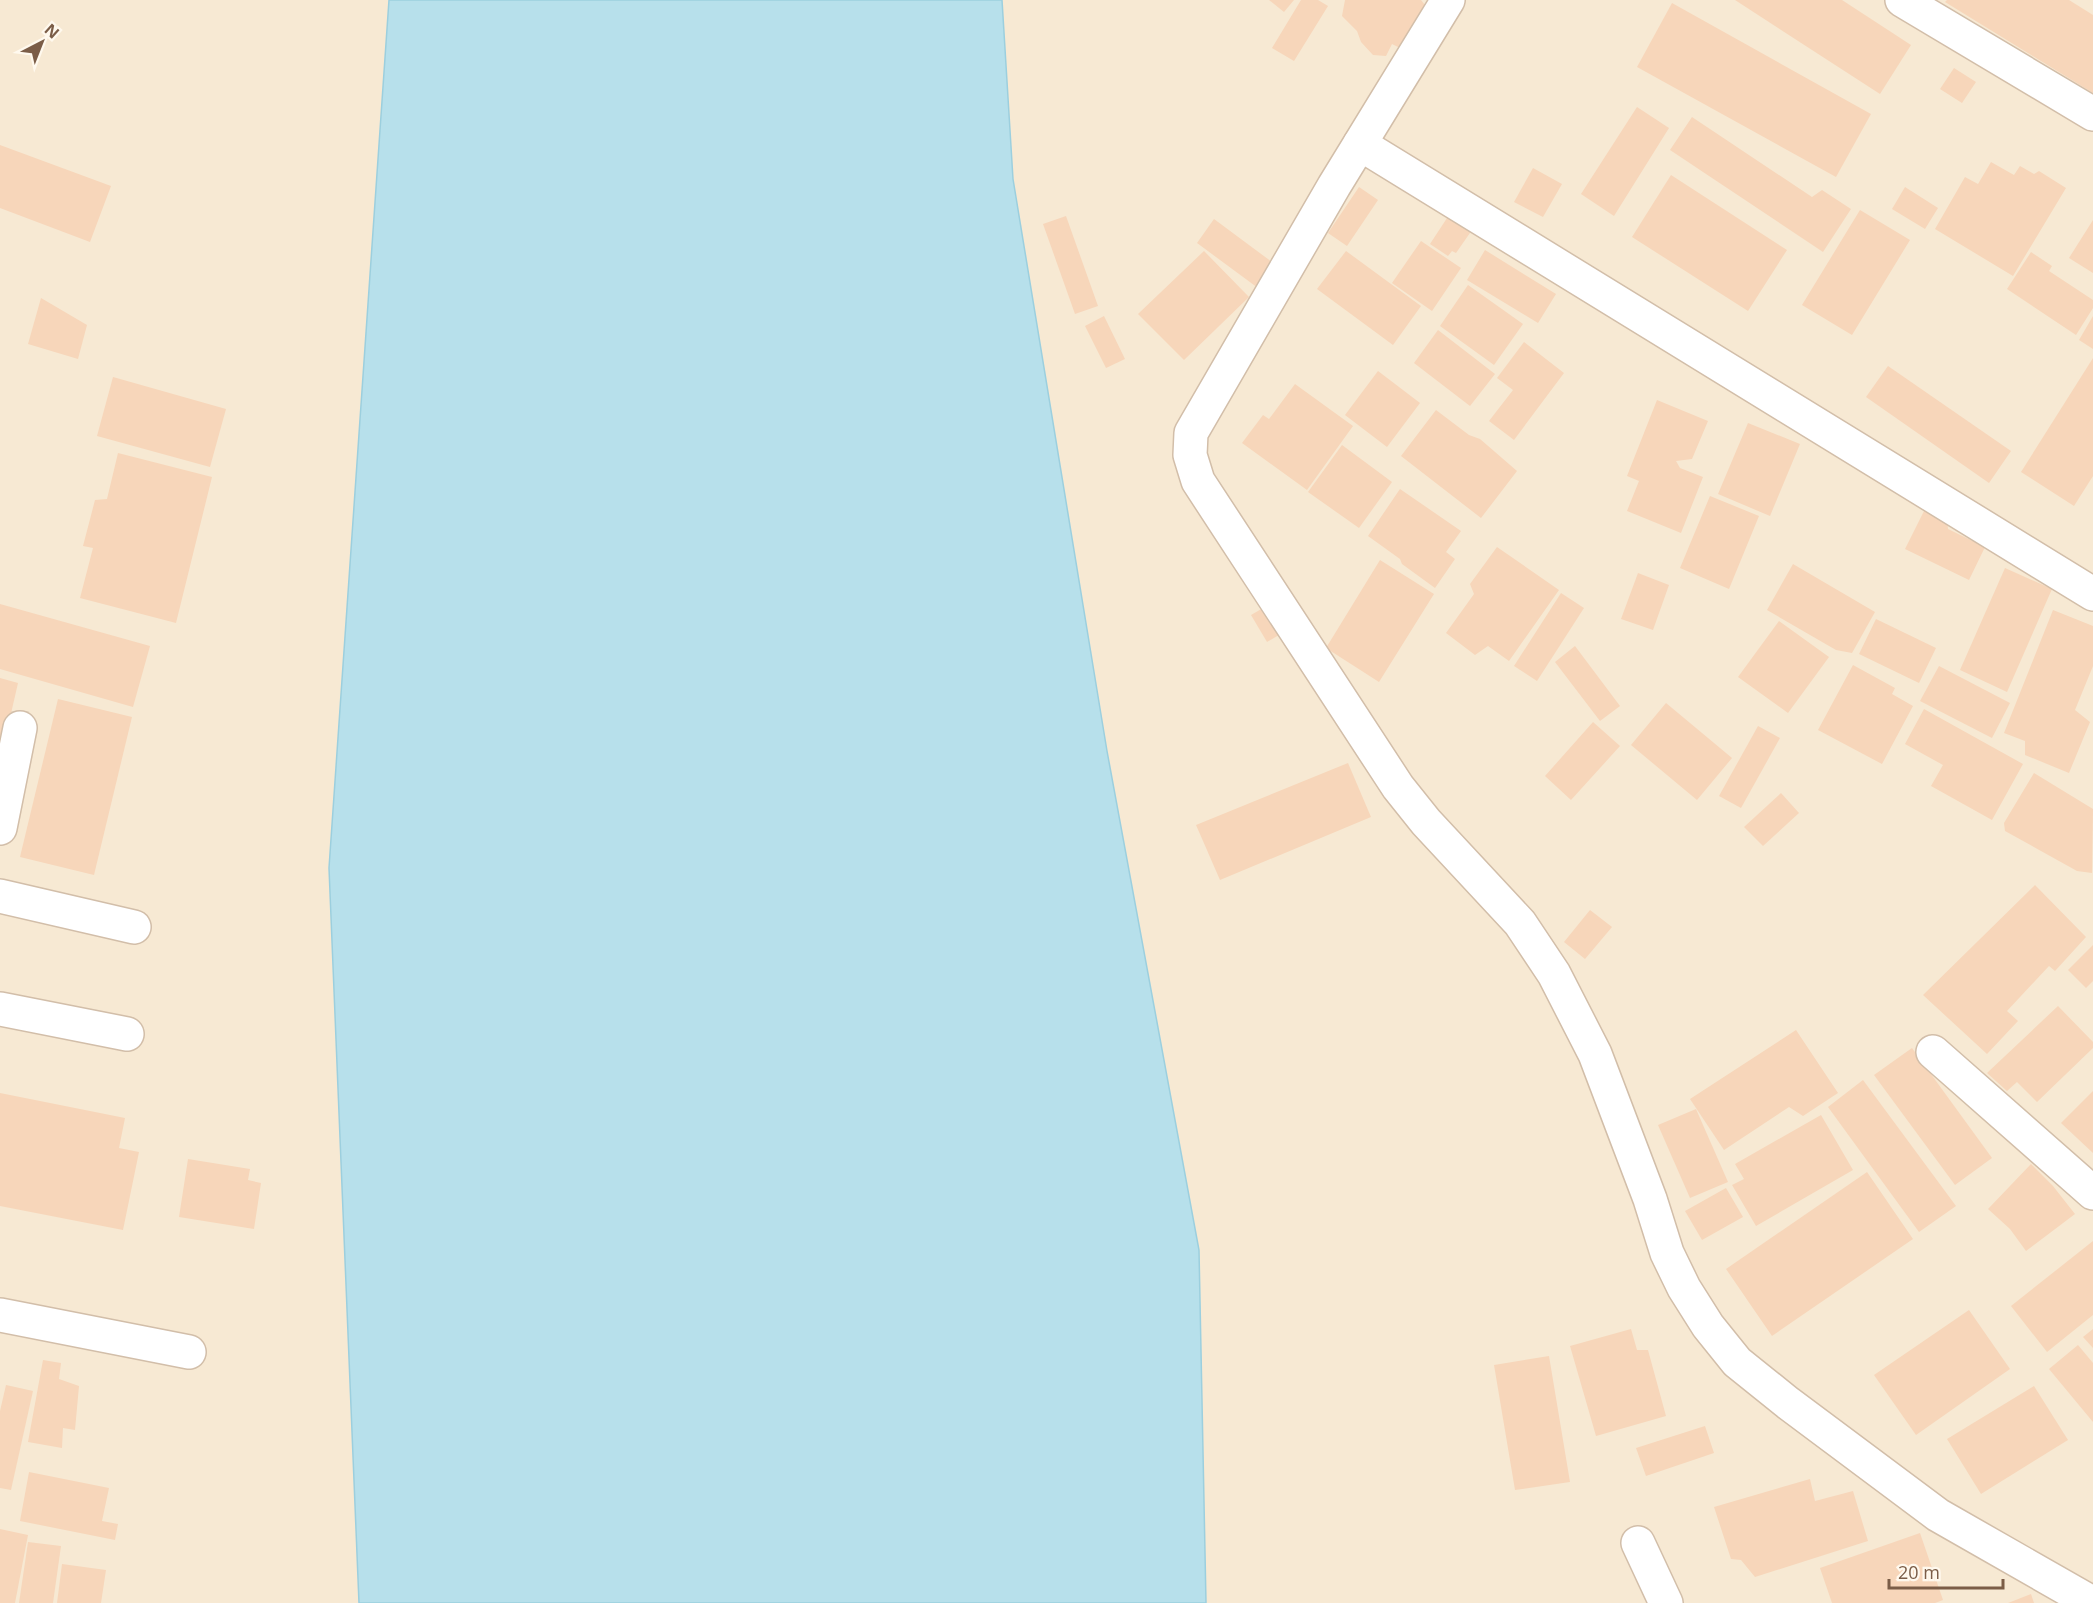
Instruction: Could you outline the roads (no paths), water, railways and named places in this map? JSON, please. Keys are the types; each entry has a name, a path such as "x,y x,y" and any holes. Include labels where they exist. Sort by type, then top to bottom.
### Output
{"street":[{"path":"1448,0 1360,144 1191,433 1190,455 1198,481 1398,787 1426,822 1520,923 1554,974 1595,1054 1650,1199 1667,1253 1684,1288 1708,1326 1737,1362 1938,1515 2091,1603"},
{"path":"1902,0 2093,114"},
{"path":"1360,144 2093,594"},
{"path":"0,828 20,728"},
{"path":"0,896 134,927"},
{"path":"0,1009 127,1034"},
{"path":"1933,1052 2093,1193"},
{"path":"0,1315 189,1352"},
{"path":"1638,1543 1666,1603"}],"water":[{"path":"389,0 1002,0 1013,179 1107,751 1199,1250 1206,1603 359,1603 329,868"}]}
